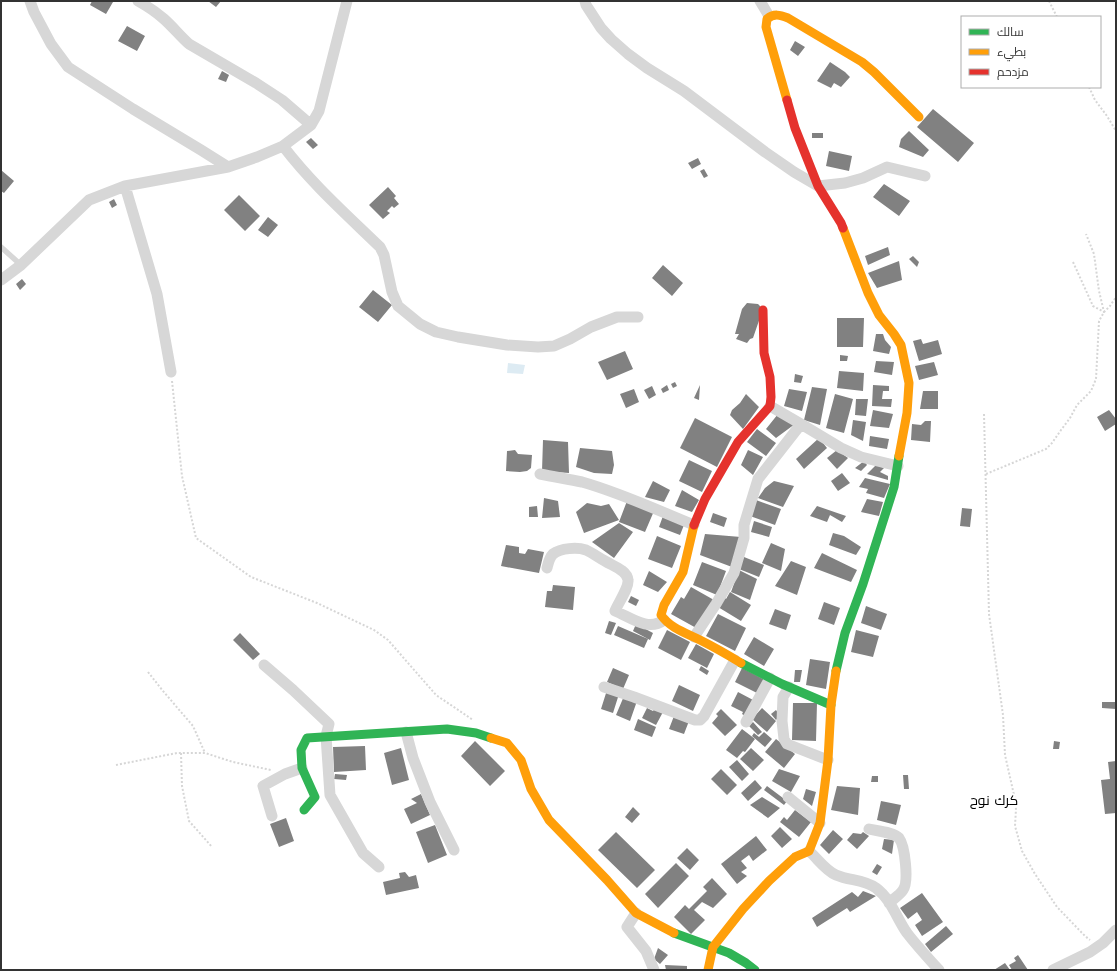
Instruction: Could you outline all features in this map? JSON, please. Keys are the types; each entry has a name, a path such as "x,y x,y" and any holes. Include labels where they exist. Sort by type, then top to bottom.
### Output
{"street":[{"path":"30,1 34,12 51,44 68,67 133,110 228,167"},
{"path":"138,1 165,20 189,44 282,100 311,125"},
{"path":"1,280 21,264 89,200 125,186 228,167 283,146 311,125 319,111 347,1"},
{"path":"585,1 586,5 602,28 611,39 628,54 647,68 684,91 765,152 818,186 863,178 887,167 925,176"},
{"path":"760,1 769,16"},
{"path":"769,16 780,15 788,18 862,62 919,117"},
{"path":"708,970 713,947 743,909 769,881 795,857 809,851 820,823 828,760 834,680 845,633 866,577 894,487 907,413 909,383 901,345 894,334 878,316 841,223 818,186 795,128 766,27 769,16"},
{"path":"283,146 299,167 326,196 380,247 384,255 392,292 398,306 420,324 436,332 507,345 538,347 554,346 591,327 617,317 638,317"},
{"path":"125,186 157,294 171,372"},
{"path":"763,310 764,353 770,376 770,406 738,442 705,499 694,525 683,572 674,586 661,615 664,620 677,629 735,660 789,687 831,705"},
{"path":"770,406 841,448 861,457 898,466"},
{"path":"694,637 734,573 744,538 744,525 758,479 801,424"},
{"path":"540,474 580,482 607,490 694,525"},
{"path":"547,568 554,553 569,549 586,550 626,574 628,581 627,588 615,611 644,624 658,624 664,620"},
{"path":"604,687 695,720 700,720 704,716 735,660"},
{"path":"264,665 329,724 326,736 330,794 363,853 378,867"},
{"path":"746,722 770,678"},
{"path":"789,687 783,697 782,721 784,739 788,744 828,760"},
{"path":"304,810 315,797 302,768 300,750 306,738 447,729 476,733 507,743 521,760 531,789 549,820 607,880 636,913 674,933 729,953 755,970"},
{"path":"406,732 413,758 430,802 454,850"},
{"path":"272,816 263,786 285,774 302,768"},
{"path":"788,797 820,823"},
{"path":"869,829 885,832 898,838 903,850 906,876 905,886 903,891 889,903"},
{"path":"809,851 830,871 845,878 858,880 869,884 880,891 907,932 922,952 939,970"},
{"path":"636,913 627,927 646,951 654,970"},
{"path":"1053,970 1098,946 1116,930"}],"lane":[{"path":"1,247 21,264"}],"path":[{"path":"1049,1 1056,16"},
{"path":"1089,88 1095,100 1107,116 1116,132"},
{"path":"1086,234 1094,254 1099,291 1104,312"},
{"path":"1073,262 1093,306 1104,312"},
{"path":"986,474 1046,449 1070,418 1077,405 1091,391 1097,374 1099,321 1116,297"},
{"path":"171,372 182,476 196,538 251,577 318,603 374,630 388,640 436,695 477,723"},
{"path":"984,414 989,614 1003,715 1005,755 1016,809 1015,826 1022,851 1057,907 1085,936 1098,946"},
{"path":"148,672 193,726 205,753"},
{"path":"181,753 182,786 190,821 212,847"},
{"path":"116,765 181,753 205,753 233,762 274,770"}],"shaded area":[{"path":"508,363 525,365 523,374 507,373"}],"building":[{"path":"92,1 113,2 106,14 90,5"},
{"path":"208,1 221,1 216,7"},
{"path":"127,26 145,36 137,51 118,41"},
{"path":"795,41 805,47 798,56 790,50"},
{"path":"830,62 850,77 841,87 834,83 831,88 817,81"},
{"path":"222,71 229,75 226,82 218,79"},
{"path":"933,109 974,143 958,162 917,127"},
{"path":"909,131 929,150 923,157 899,147 901,139"},
{"path":"812,133 823,133 823,138 812,138"},
{"path":"311,138 318,145 313,149 306,142"},
{"path":"829,151 852,156 849,171 826,166"},
{"path":"698,158 701,164 692,169 688,163"},
{"path":"704,169 708,176 704,178 700,171"},
{"path":"1,170 14,181 4,193 1,191"},
{"path":"884,184 910,201 899,216 873,197"},
{"path":"388,187 396,196 394,198 399,204 394,208 392,206 387,211 390,213 383,219 369,205"},
{"path":"239,195 260,216 245,231 224,210"},
{"path":"114,199 117,205 112,208 109,202"},
{"path":"268,217 278,225 268,237 258,230"},
{"path":"888,247 890,255 868,265 865,256"},
{"path":"913,256 919,262 917,267 909,259"},
{"path":"899,261 902,280 877,288 868,273"},
{"path":"663,265 683,283 672,296 652,278"},
{"path":"22,279 26,284 20,290 16,284"},
{"path":"373,290 392,305 378,322 359,307"},
{"path":"747,303 758,304 763,309 753,338 747,343 736,339 739,334 735,334 742,309"},
{"path":"837,318 864,318 863,347 837,347"},
{"path":"876,334 883,334 885,340 891,347 889,354 873,351"},
{"path":"921,339 923,344 938,340 942,354 919,361 913,341"},
{"path":"625,351 633,369 607,380 598,362"},
{"path":"840,355 848,356 847,361 840,361"},
{"path":"876,361 894,362 892,375 874,372"},
{"path":"934,362 938,375 919,380 915,366"},
{"path":"839,371 864,373 863,391 837,388"},
{"path":"795,374 803,376 801,383 794,382"},
{"path":"675,382 677,386 673,388 671,384"},
{"path":"667,385 669,390 663,393 661,389"},
{"path":"700,385 699,400 694,398"},
{"path":"873,385 889,386 889,391 883,391 882,399 892,399 891,407 872,406"},
{"path":"652,386 656,395 649,399 644,390"},
{"path":"812,387 827,389 820,425 804,420"},
{"path":"634,389 639,402 626,408 620,394"},
{"path":"789,389 807,392 802,411 784,406"},
{"path":"923,391 938,391 938,409 920,409"},
{"path":"746,394 759,407 743,429 730,415 732,410 740,403"},
{"path":"835,394 853,399 844,433 826,428"},
{"path":"856,399 868,399 866,416 855,415"},
{"path":"873,410 893,414 889,428 870,426"},
{"path":"1109,410 1116,419 1116,424 1105,431 1097,417"},
{"path":"778,414 795,424 776,438 766,429"},
{"path":"695,418 732,437 717,467 680,448"},
{"path":"853,420 866,422 863,441 851,435"},
{"path":"925,421 931,421 930,442 911,440 912,424 921,425"},
{"path":"757,429 776,443 766,456 747,442"},
{"path":"870,436 889,439 887,449 869,446"},
{"path":"819,438 827,448 804,469 796,459"},
{"path":"543,440 568,442 569,473 542,471"},
{"path":"580,448 612,451 614,465 612,474 594,473 576,467"},
{"path":"515,450 518,454 532,455 531,468 527,471 506,471 507,451"},
{"path":"748,450 763,457 753,475 741,465"},
{"path":"837,450 848,458 837,469 827,458"},
{"path":"689,460 712,471 702,492 679,481"},
{"path":"864,461 867,465 861,471 855,468"},
{"path":"876,465 884,468 880,472 888,476 888,480 867,474"},
{"path":"842,473 850,483 838,491 831,481"},
{"path":"865,478 890,484 884,498 866,493 868,489 859,487"},
{"path":"653,481 670,490 664,502 645,497"},
{"path":"774,481 794,486 783,507 758,498 765,488"},
{"path":"682,490 699,500 692,512 675,506"},
{"path":"544,498 558,501 560,517 542,518"},
{"path":"867,499 883,502 879,516 861,512"},
{"path":"756,500 781,509 775,525 750,516"},
{"path":"627,501 654,511 645,532 619,522"},
{"path":"587,503 601,506 609,504 619,520 584,533 576,512"},
{"path":"537,506 538,517 529,517 529,507"},
{"path":"817,506 846,516 842,522 830,515 827,522 810,516"},
{"path":"962,508 972,509 970,527 960,526"},
{"path":"713,513 727,518 724,527 710,522"},
{"path":"663,516 684,525 680,535 659,527"},
{"path":"754,521 772,527 769,537 751,532"},
{"path":"619,523 633,532 614,558 592,542"},
{"path":"833,533 844,536 861,547 856,555 829,545"},
{"path":"705,534 741,537 732,567 700,555"},
{"path":"657,536 681,546 672,568 648,559"},
{"path":"771,543 785,549 781,571 762,563"},
{"path":"506,545 519,547 519,553 525,554 528,549 544,552 539,573 501,566"},
{"path":"822,553 857,570 851,582 814,568"},
{"path":"744,557 764,565 759,577 739,569"},
{"path":"791,561 806,567 797,595 775,586"},
{"path":"702,562 726,571 717,595 693,585"},
{"path":"739,570 757,579 750,600 731,592"},
{"path":"649,571 667,582 658,592 643,585"},
{"path":"553,585 575,587 573,610 545,607 547,591 552,591"},
{"path":"691,587 714,600 698,629 671,614 681,597 684,599"},
{"path":"730,592 751,605 741,621 718,607 724,597 726,599"},
{"path":"631,596 639,600 636,606 628,602"},
{"path":"824,602 840,608 834,625 818,619"},
{"path":"866,606 887,614 881,630 861,623"},
{"path":"775,609 791,615 786,630 769,624"},
{"path":"718,614 746,628 735,651 706,636"},
{"path":"609,621 616,623 611,635 605,633"},
{"path":"636,624 653,633 650,640 633,631"},
{"path":"618,626 648,639 644,648 614,635"},
{"path":"667,630 690,642 681,660 658,648"},
{"path":"856,630 879,636 873,657 851,652"},
{"path":"240,633 260,654 253,660 233,640"},
{"path":"754,637 774,649 764,666 744,654"},
{"path":"696,644 714,654 707,668 688,658"},
{"path":"810,659 830,662 826,689 806,685"},
{"path":"701,666 709,671 707,675 699,670"},
{"path":"613,668 629,675 623,689 607,682"},
{"path":"742,668 765,680 759,694 735,682"},
{"path":"795,670 802,670 800,682 794,682"},
{"path":"679,685 700,695 693,711 672,701"},
{"path":"607,690 619,694 613,713 601,709"},
{"path":"738,692 755,701 747,717 742,714 743,712 731,706"},
{"path":"624,696 637,701 630,721 616,715"},
{"path":"1102,702 1116,702 1116,709 1102,708"},
{"path":"793,703 817,703 816,741 792,740"},
{"path":"647,708 653,711 655,708 663,712 656,725 642,718"},
{"path":"762,708 776,721 767,732 752,719"},
{"path":"721,709 737,725 725,736 712,723 718,716 716,714"},
{"path":"776,710 780,716 776,720 771,714"},
{"path":"674,716 689,721 684,734 669,729"},
{"path":"638,719 656,727 652,737 634,730"},
{"path":"753,722 762,732 758,735 749,726"},
{"path":"742,729 755,739 745,752 743,751 737,758 726,750"},
{"path":"764,732 772,739 765,747 752,736 754,733 759,737"},
{"path":"776,739 795,754 784,768 765,752"},
{"path":"475,741 505,771 490,786 461,756"},
{"path":"1054,741 1060,742 1059,749 1053,749"},
{"path":"365,746 366,770 334,772 333,747"},
{"path":"401,748 409,780 392,785 384,753"},
{"path":"751,748 764,760 753,771 740,759"},
{"path":"737,760 749,774 742,781 729,767"},
{"path":"1116,761 1116,813 1105,814 1101,780 1110,779 1108,762"},
{"path":"721,769 737,785 727,795 711,779"},
{"path":"779,769 800,776 791,792 772,781"},
{"path":"335,774 347,775 346,780 334,779"},
{"path":"903,775 908,775 909,789 904,789"},
{"path":"872,776 878,776 878,782 871,782"},
{"path":"755,780 762,788 748,801 741,793"},
{"path":"767,786 787,801 784,805 764,790"},
{"path":"837,786 860,788 858,815 831,810"},
{"path":"806,789 816,792 812,806 803,799"},
{"path":"421,794 430,815 411,824 404,809 417,803 411,799"},
{"path":"762,797 780,808 768,818 750,805"},
{"path":"881,801 901,805 896,825 877,820"},
{"path":"633,807 640,814 632,823 625,817"},
{"path":"795,810 811,822 799,837 780,822 784,817 787,820"},
{"path":"286,818 294,841 279,847 270,824"},
{"path":"435,825 447,855 428,863 416,832"},
{"path":"780,827 792,839 782,848 771,836"},
{"path":"833,830 843,839 829,854 820,845"},
{"path":"616,832 655,870 637,888 598,850"},
{"path":"863,832 869,836 857,849 847,840 853,833 861,834"},
{"path":"756,836 767,850 753,861 749,855 741,861 747,868 741,872 747,876 737,884 721,864"},
{"path":"884,839 894,840 892,854 882,849"},
{"path":"687,848 699,860 690,870 677,858"},
{"path":"676,863 689,876 658,908 645,894"},
{"path":"877,864 882,867 877,875 872,872"},
{"path":"405,872 409,877 416,875 419,888 386,895 383,882 400,878 399,873"},
{"path":"712,878 727,894 713,908 702,902 694,910 705,920 691,934 674,917 685,905 689,909 707,891 703,887"},
{"path":"863,891 876,896 850,912 847,908 817,927 812,918 852,892 858,897"},
{"path":"922,893 943,922 922,936 915,925 922,920 917,912 908,919 900,908"},
{"path":"946,926 953,934 931,952 925,944"},
{"path":"658,948 668,955 660,964 654,959"},
{"path":"1018,955 1028,970 1012,970 1009,965 1016,961 1014,958"},
{"path":"1005,963 1010,970 994,970"},
{"path":"665,965 687,966 687,970 666,970"}],"traffic: fast":[{"path":"836,671 845,633 863,584 894,487 899,456"},
{"path":"741,663 782,684 831,705"},
{"path":"304,810 315,797 302,768 301,750 307,738 447,729 476,733 491,738"},
{"path":"674,933 729,953 755,970"}],"traffic: slow":[{"path":"787,100 766,27 767,19 775,15 788,18 862,62 919,117"},
{"path":"843,228 868,293 879,315 901,345 909,383 907,413 899,456"},
{"path":"694,525 683,572 664,605 661,615 674,627 741,663"},
{"path":"708,970 713,947 743,909 769,881 795,857 809,851 820,823 828,760 831,705 836,671"},
{"path":"491,738 507,743 521,760 531,789 549,820 607,880 636,913 674,933"}],"traffic: jam":[{"path":"787,100 795,128 818,186 843,228"},
{"path":"694,525 705,499 738,442 770,406 770,377 764,353 763,310"}],"district":[{"name":"كرك نوح","path":"994,800"}]}
